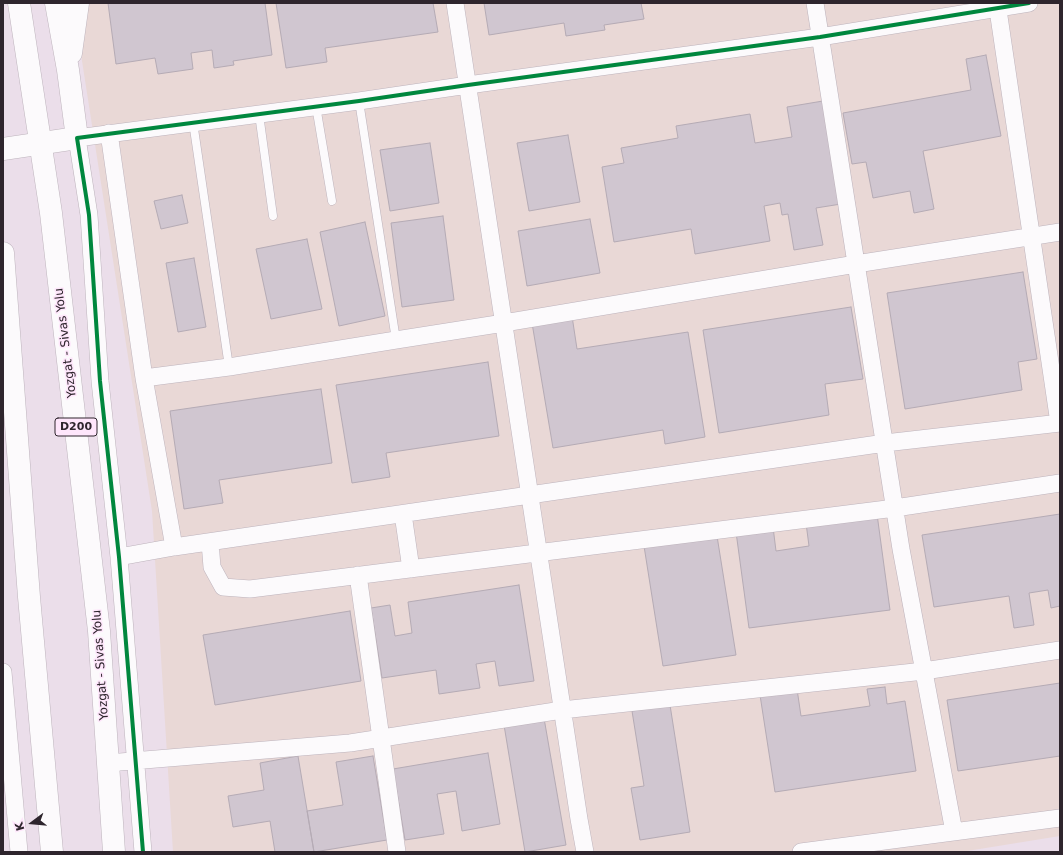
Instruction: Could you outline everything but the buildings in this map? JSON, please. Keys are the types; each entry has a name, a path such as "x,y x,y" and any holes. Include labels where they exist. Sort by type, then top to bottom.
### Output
{"main road":[{"name":"Yozgat - Sivas Yolu","path":"19,3 53,229 99,631 114,852"},
{"path":"3,148 77,138 68,70 56,3"},
{"path":"68,70 78,3"},
{"path":"3,253 29,597 52,852"}],"street":[{"path":"455,3 578,818 585,852"},
{"path":"815,3 901,549 954,832"},
{"path":"143,852 119,557 100,382 89,215 77,138 359,101 820,37 997,6 1029,3"},
{"path":"119,557 174,547 885,443 1060,423 997,6"},
{"path":"108,133 144,378 174,547"},
{"path":"144,378 229,367 1060,232"},
{"path":"210,542 212,567 223,587 250,589 895,508 1060,483"},
{"path":"403,514 411,569"},
{"path":"358,575 397,852"},
{"path":"108,763 350,743 562,710 924,671 1060,650"},
{"path":"3,672 4,702 19,852"},
{"path":"800,852 1060,818"}],"lane":[{"path":"359,101 396,340"},
{"path":"316,106 332,201"},
{"path":"259,114 272,216"},
{"path":"193,122 229,367"}],"shaded area":[{"path":"73,3 1060,3 1060,836 961,852 173,852 152,511"}],"cycle path":[{"path":"143,852 119,557 100,381 89,215 77,138 359,101 820,37 1029,3"}]}
